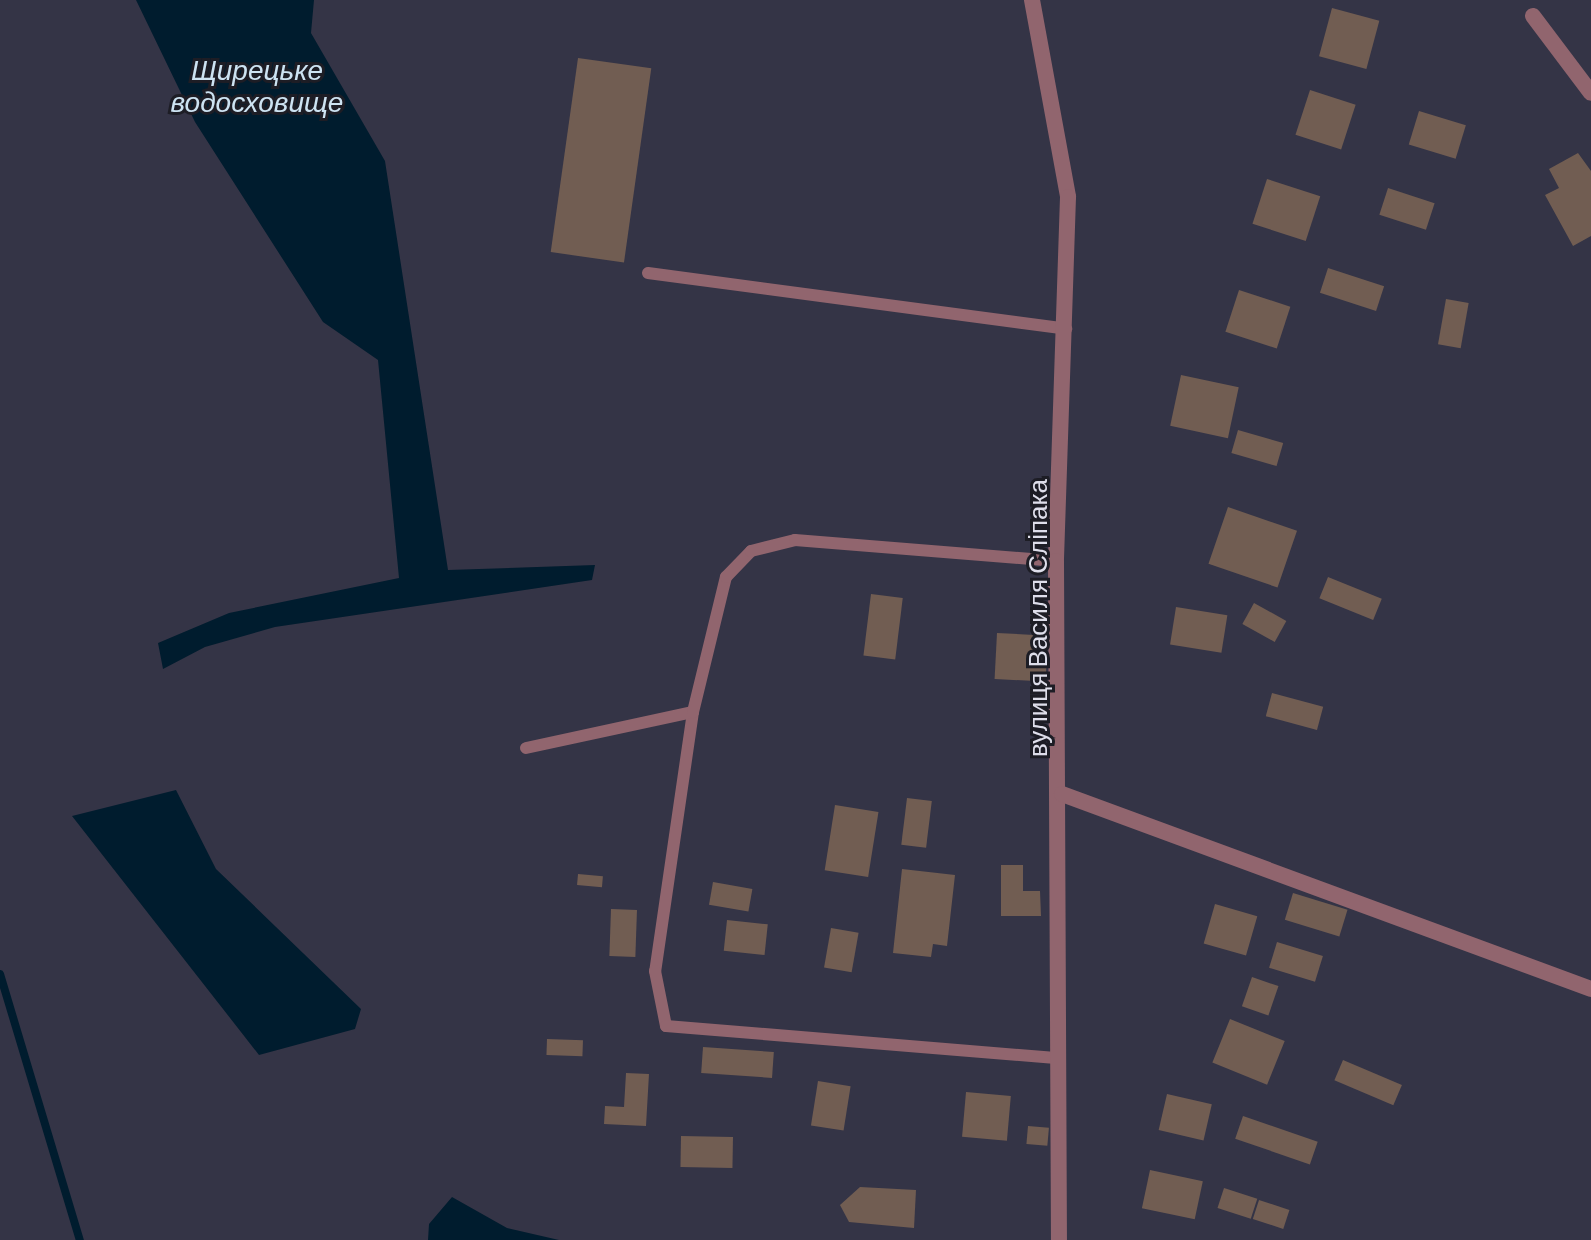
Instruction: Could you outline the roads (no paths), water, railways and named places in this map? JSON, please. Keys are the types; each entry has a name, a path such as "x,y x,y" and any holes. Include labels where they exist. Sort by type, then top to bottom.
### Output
{"street":[{"name":"вулиця Василя Сліпака","path":"1032,0 1068,197 1056,561 1062,794 1056,1058 1059,1240"},
{"path":"1533,16 1591,93"},
{"path":"1062,794 1591,989"}],"lane":[{"path":"648,273 1066,329"},
{"path":"1056,561 795,540 751,551 726,577 693,712 655,971 666,1026 1056,1058"},
{"path":"526,748 693,712"}],"water":[{"name":"Щирецьке водосховище","path":"136,0 314,0 311,33 385,161 448,570 595,565 592,580 275,627 205,647 163,669 158,643 229,613 399,578 378,360 323,322 195,122"},
{"path":"176,790 216,869 361,1009 355,1029 259,1055 72,816"},
{"path":"452,1197 507,1228 559,1240 428,1240 429,1224"}],"waterway":[{"path":"0,974 80,1240"}]}
